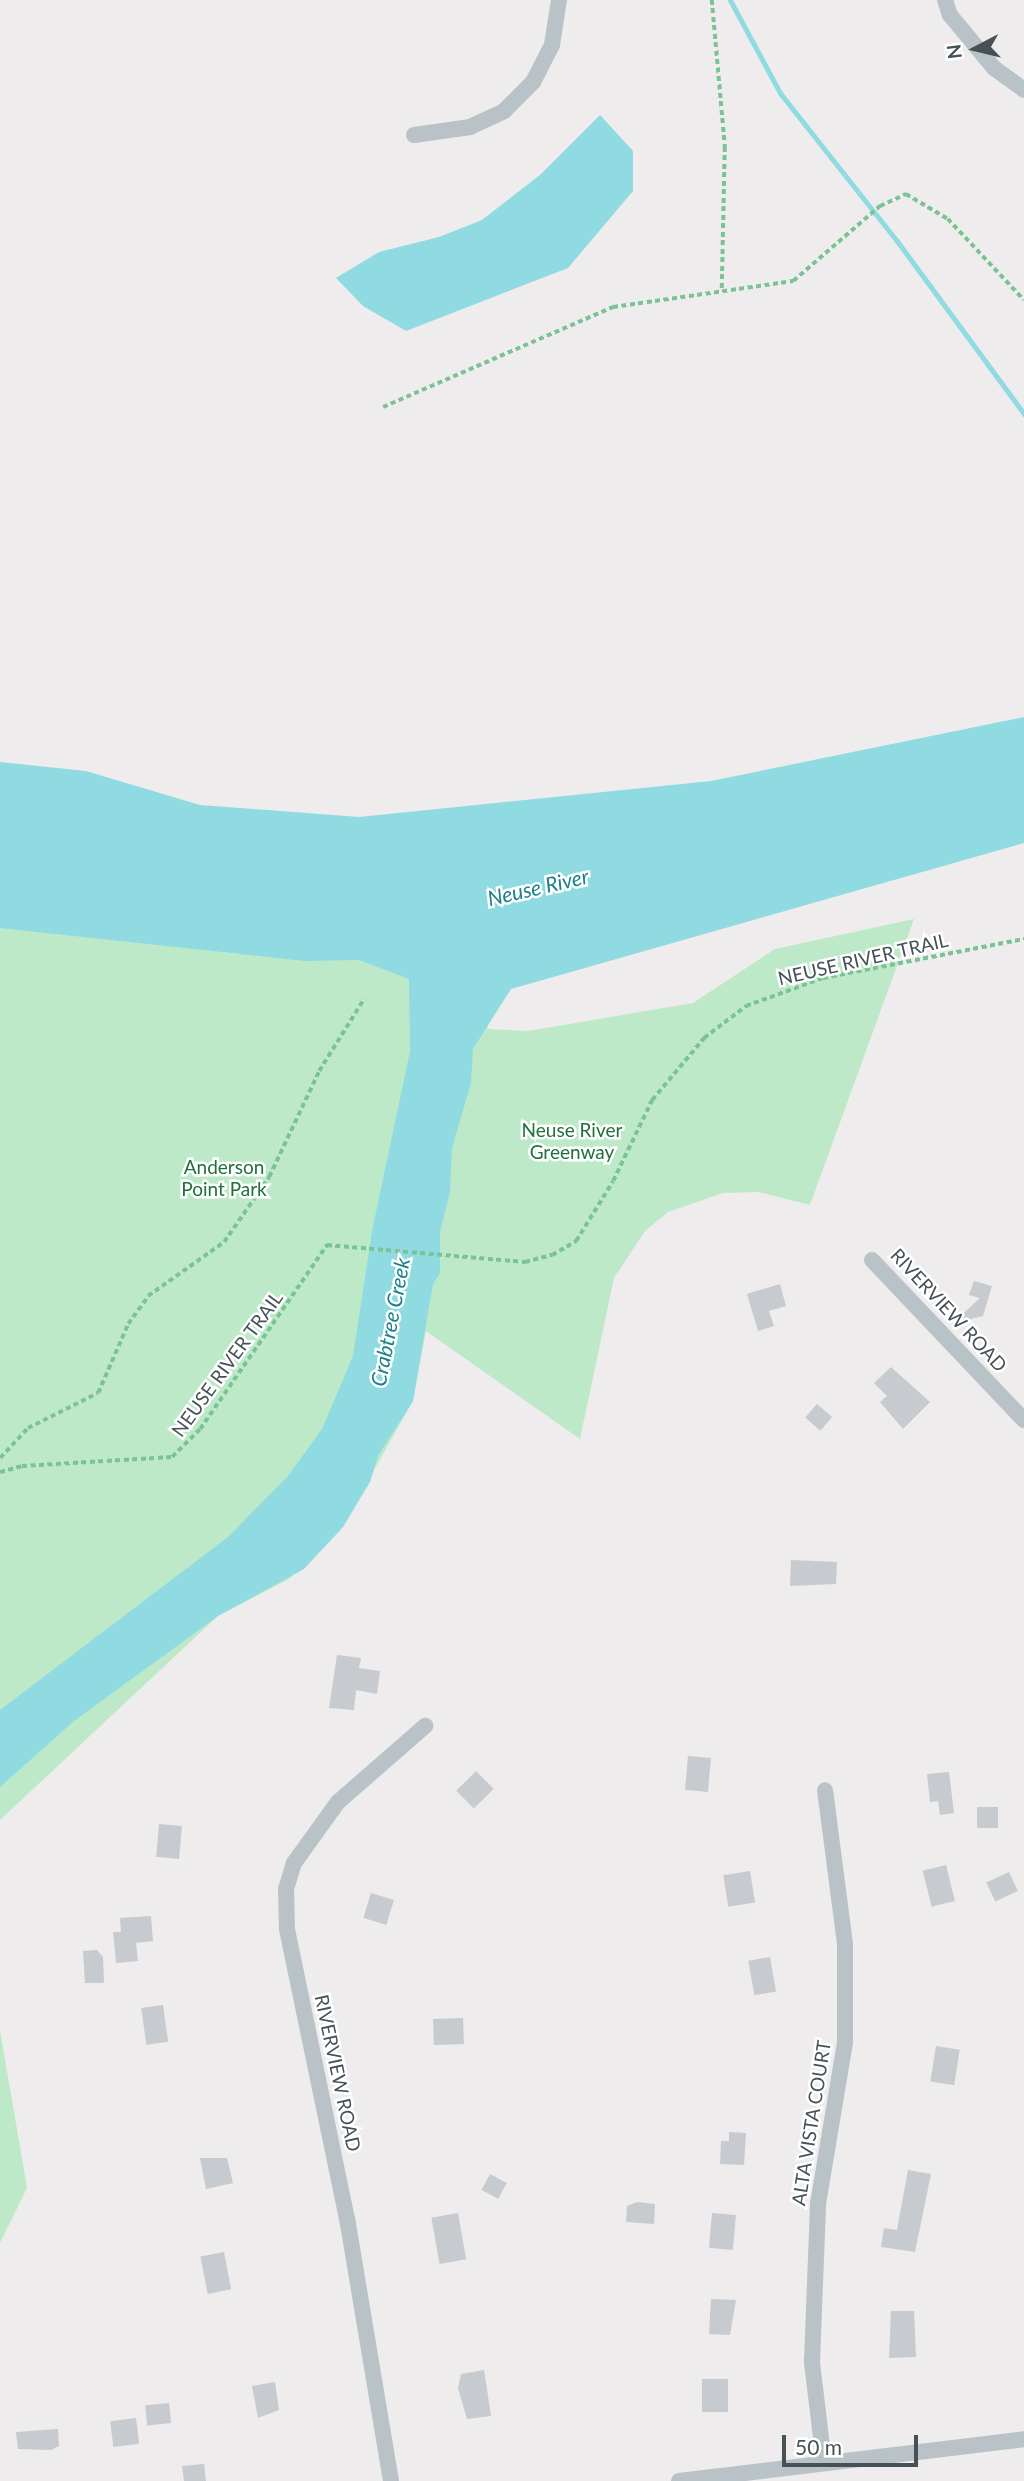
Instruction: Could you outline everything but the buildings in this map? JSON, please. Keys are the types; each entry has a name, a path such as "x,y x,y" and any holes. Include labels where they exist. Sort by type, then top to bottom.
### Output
{"street":[{"path":"414,135 470,127 504,111 533,82 552,45 558,0"},
{"path":"945,0 950,15 994,68 1024,90"},
{"name":"RIVERVIEW ROAD","path":"872,1260 1024,1420"},
{"name":"RIVERVIEW ROAD","path":"391,2481 347,2219 286,1929 286,1889 294,1863 338,1802 425,1726"},
{"name":"ALTA VISTA COURT","path":"824,2463 812,2362 818,2204 845,2042 845,1944 825,1790"},
{"path":"679,2481 1024,2439"}],"path":[{"path":"712,0 725,147 722,291"},
{"path":"383,407 613,307 793,281 880,206 906,194 948,219 1024,300"},
{"name":"NEUSE RIVER TRAIL","path":"0,1472 54,1464 159,1460 182,1450 200,1429 327,1245 504,1261 536,1260 576,1241 612,1181 652,1100 704,1038 746,1006 823,978 1024,939"},
{"path":"0,1458 28,1428 98,1393 128,1324 148,1296 224,1242 269,1177 319,1071 364,999"}],"green space":[{"name":"Anderson Point Park","path":"0,919 236,954 305,947 393,965 496,999 487,1029 528,1031 693,1003 775,949 914,919 810,1205 759,1192 723,1193 668,1212 645,1231 614,1278 580,1439 426,1331 413,1401 339,1532 289,1579 218,1616 0,1820"},
{"path":"0,2030 27,2188 0,2243"}],"water":[{"path":"600,115 633,151 633,191 568,268 406,331 363,306 336,278 379,252 439,237 482,220 540,175"},
{"path":"1024,717 1024,843 511,989 473,1049 471,1083 452,1148 450,1192 440,1232 440,1273 433,1284 413,1401 378,1456 370,1482 343,1527 304,1569 218,1616 74,1721 0,1787 0,1710 228,1537 288,1476 322,1429 353,1356 372,1231 410,1051 409,979 359,960 305,961 0,928 0,762 86,771 200,805 359,817 711,781"}],"waterway":[{"path":"730,0 780,93 897,241 1024,414"}],"water label":[{"name":"Neuse River","path":"538,887"},
{"name":"Crabtree Creek","path":"390,1322"}],"park label":[{"name":"Neuse River Greenway","path":"572,1141"}]}
